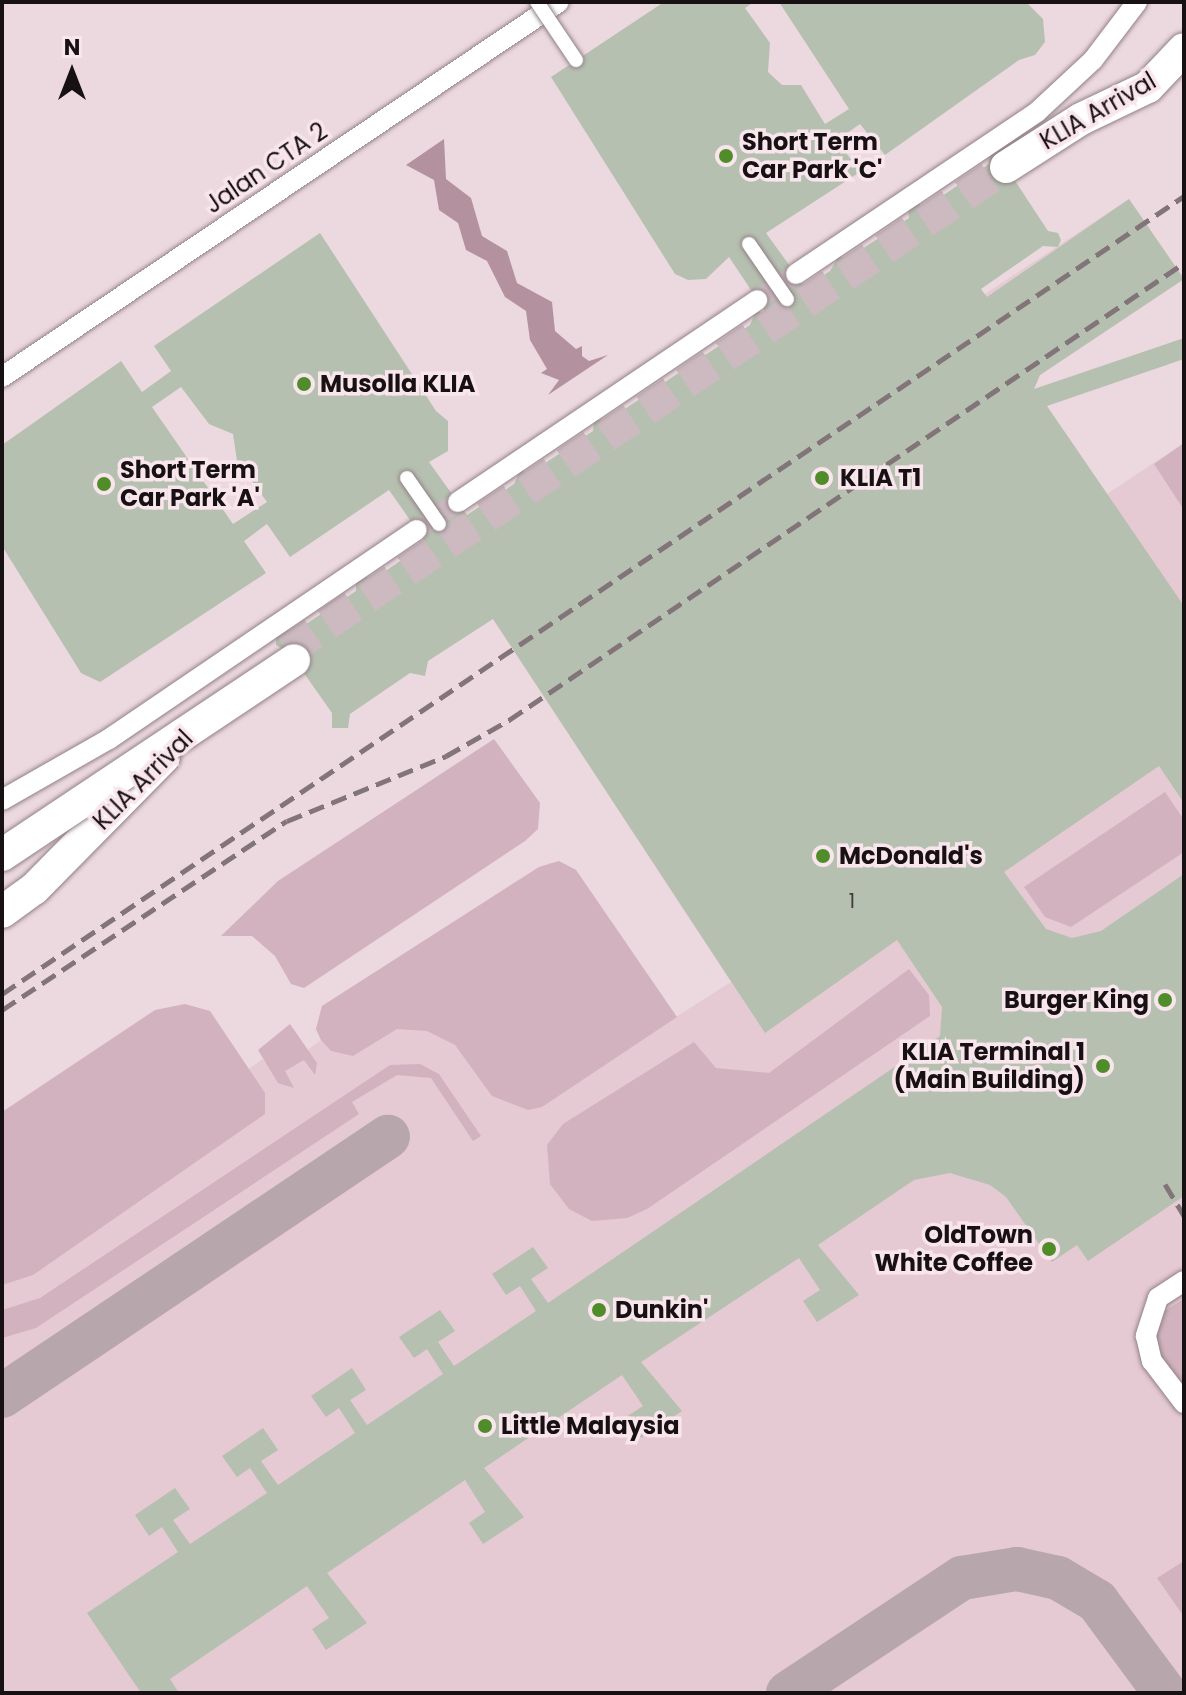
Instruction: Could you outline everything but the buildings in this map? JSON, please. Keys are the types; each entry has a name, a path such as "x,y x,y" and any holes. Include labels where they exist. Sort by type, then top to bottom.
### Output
{"main road":[{"name":"KLIA Arrival","path":"1184,49 1148,87 1081,119 1009,172 1096,121 1184,86"},
{"name":"KLIA Arrival","path":"2,855 290,656 144,775 34,889 2,912"}],"street":[{"path":"537,2 576,60"},
{"name":"Jalan CTA 2","path":"2,377 559,2"},
{"path":"796,274 1037,112 1093,60 1137,2"},
{"path":"749,244 787,299"},
{"path":"458,502 757,300"},
{"path":"407,478 439,524"},
{"path":"2,800 109,739 417,530"},
{"path":"1184,1281 1158,1298 1147,1322 1147,1347 1159,1374 1184,1403"}],"shaded area":[{"path":"444,139 446,179 471,198 482,236 507,251 517,283 552,302 555,331 576,349 582,346 582,356 589,361 608,355 548,395 559,380 541,373 547,369 530,340 526,311 505,297 487,261 466,250 458,223 439,210 434,180 406,165"},
{"path":"1129,199 1184,279 1040,375 1034,389 1107,494 1184,443 1184,1693 2,1693 2,1116 236,1078 263,1059 274,1075 321,1040 316,1029 322,1006 550,863 576,870 676,1017 731,982 493,619"},
{"path":"1184,443 1184,510 1154,464"},
{"path":"494,739 540,803 538,829 525,841 304,988 291,984 275,956 252,936 221,936 278,881"},
{"path":"1165,792 1184,820 1184,852 1071,927 1045,917 1024,887"},
{"path":"559,861 576,870 677,1017 542,1107 528,1110 492,1096 455,1045 427,1031 397,1029 353,1056 331,1051 321,1040 316,1029 322,1006 539,867"},
{"path":"909,969 929,995 930,1016 647,1209 627,1218 592,1221 569,1209 550,1184 547,1145 563,1124 694,1042 716,1068 769,1073"},
{"path":"185,1004 210,1011 265,1093 265,1114 33,1275 2,1285 2,1112 155,1010"},
{"path":"290,1024 317,1063 315,1075 304,1060 285,1071 294,1088 278,1083 258,1050"},
{"path":"420,1064 439,1074 481,1136 473,1141 431,1078 397,1075 352,1102 359,1114 36,1328 2,1338 2,1310 40,1298 390,1065"},
{"path":"1184,1299 1184,1386 1162,1361 1153,1331 1161,1313"},
{"path":"1184,1561 1184,1617 1157,1578"}],"taxiway":[{"path":"2,1396 388,1137"},
{"path":"788,1693 962,1578 1017,1569 1058,1578 1097,1601 1165,1693"}],"tunnel":[{"path":"287,651 1006,167"},
{"path":"757,300 796,274"},
{"path":"417,530 458,502"}],"railway":[{"path":"2,994 1184,196"},
{"path":"2,1010 287,821 446,756 509,720 1184,263"},
{"path":"1165,1184 1184,1216"}],"place":[{"name":"Short Term Car Park 'C'","path":"726,156"},
{"name":"Musolla KLIA","path":"304,384"},
{"name":"KLIA T1","path":"822,478"},
{"name":"Short Term Car Park 'A'","path":"104,484"},
{"name":"McDonald's","path":"823,856"},
{"name":"Burger King","path":"1165,1000"},
{"name":"KLIA Terminal 1 (Main Building)","path":"1103,1066"},
{"name":"OldTown White Coffee","path":"1049,1249"},
{"name":"Dunkin'","path":"599,1310"},
{"name":"Little Malaysia","path":"485,1426"}]}
